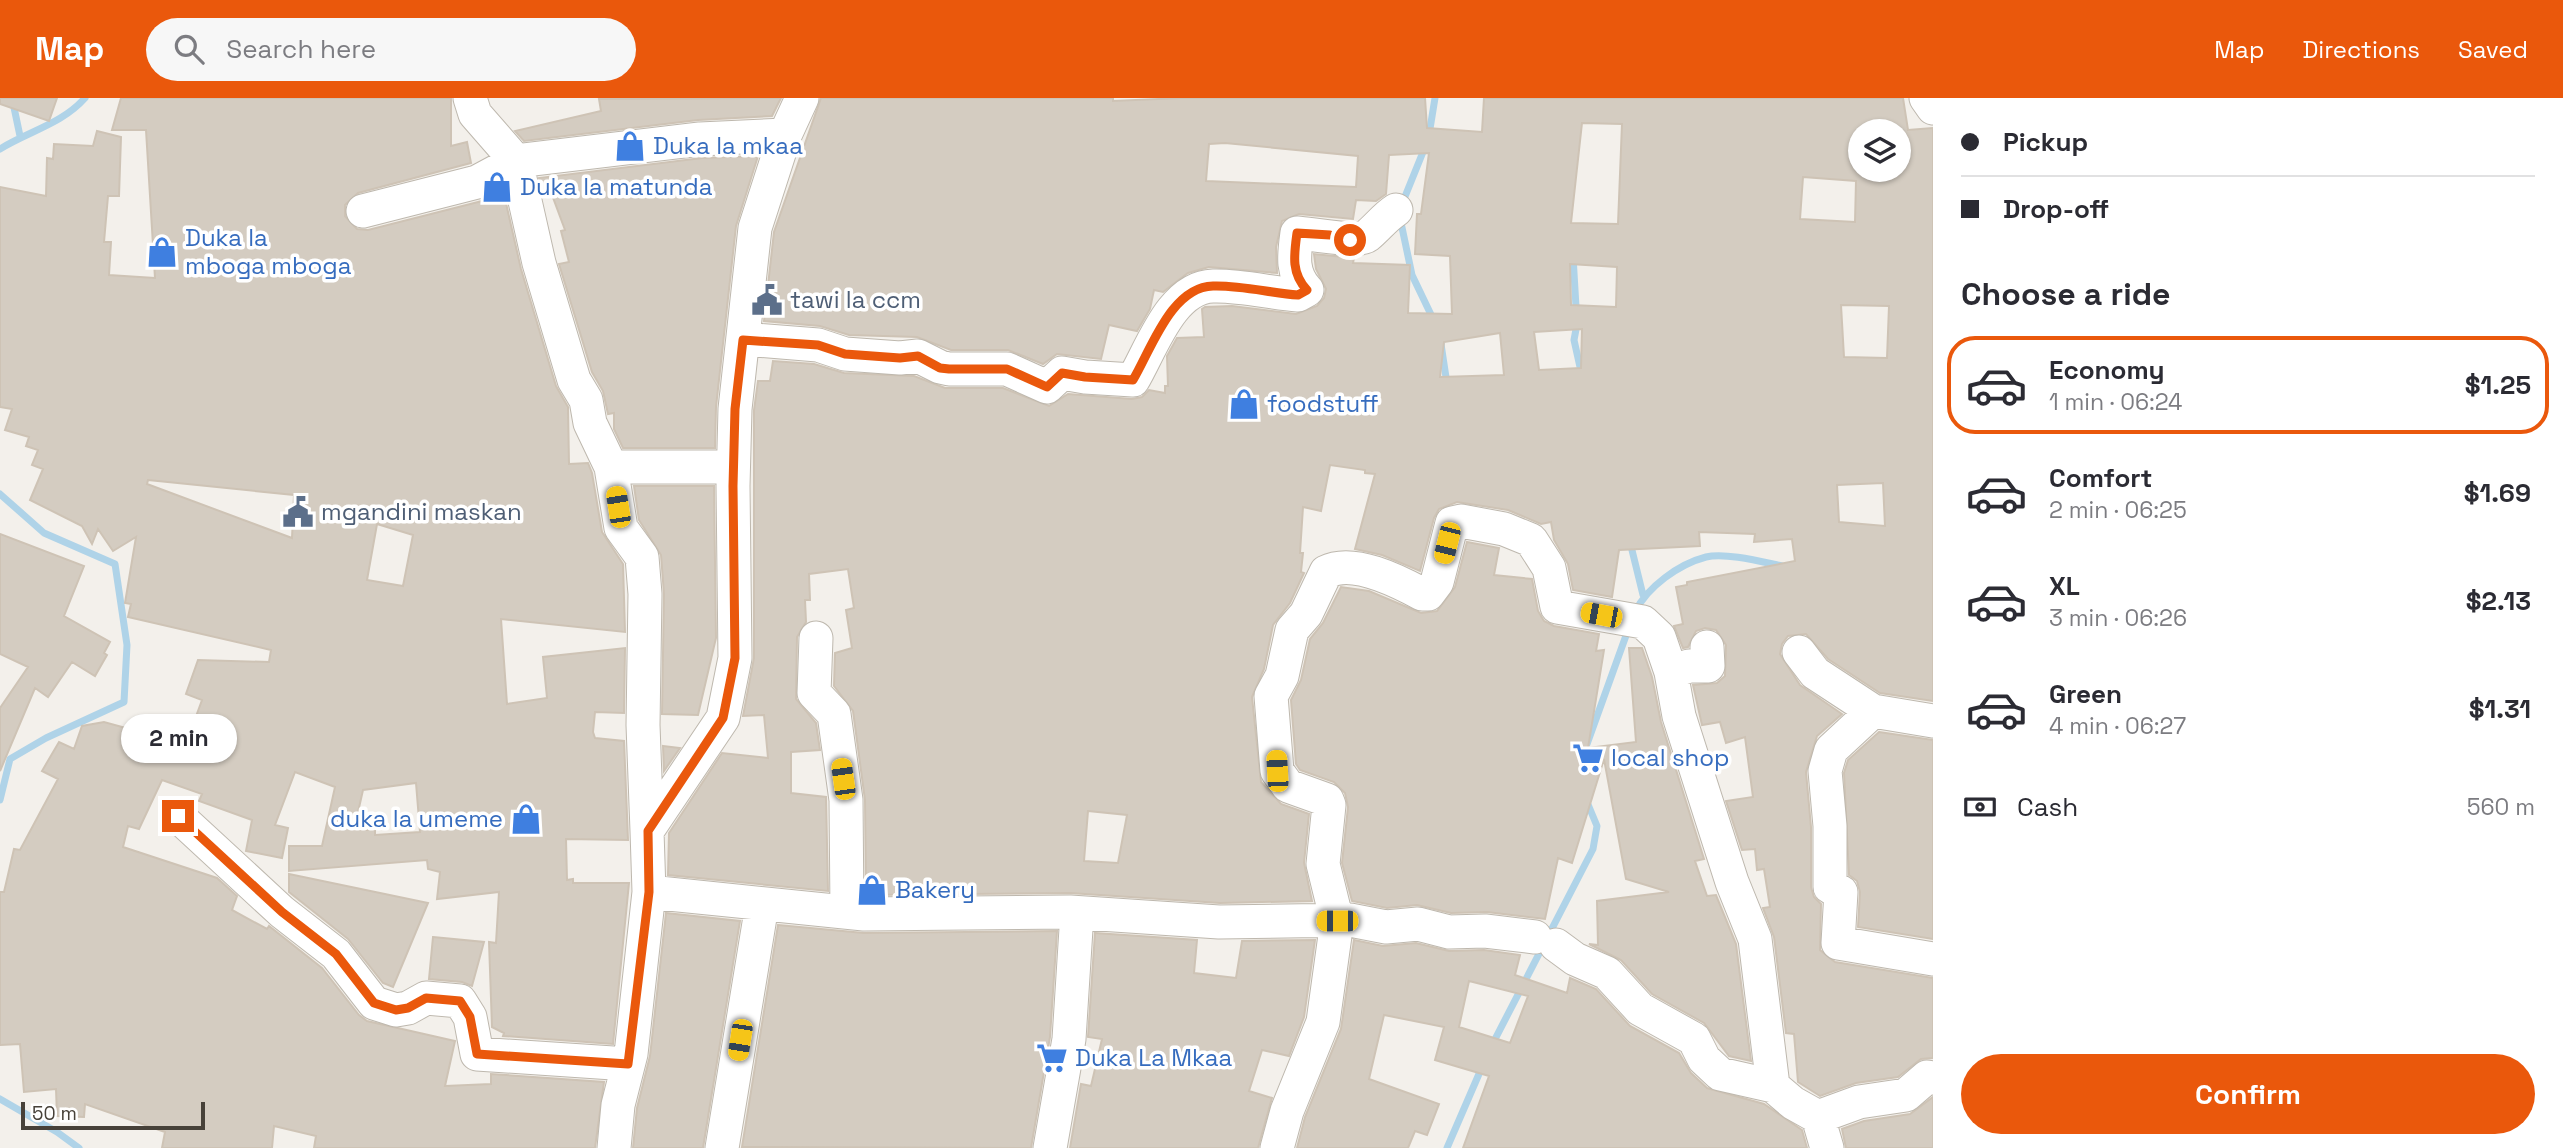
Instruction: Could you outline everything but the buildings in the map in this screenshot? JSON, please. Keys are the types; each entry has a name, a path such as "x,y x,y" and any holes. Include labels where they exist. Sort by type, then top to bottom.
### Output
{"street":[{"path":"470,98 475,114 516,162 539,263 574,380 586,400 590,423 611,467 621,528 642,557 645,594 643,725 649,892 628,1064 618,1105 614,1148"},
{"path":"648,831 723,718 735,658 733,467 755,228 785,135 802,98"},
{"path":"1926,98 1933,108"},
{"path":"363,211 477,182 516,162 700,139 785,135"},
{"path":"743,340 818,345 845,354 900,358 918,356 940,368 949,369 1007,369 1047,387 1062,373 1133,380 1170,313 1192,291 1221,286 1298,295 1307,290 1300,282 1294,264 1297,233 1330,235 1350,240 1365,238 1396,210"},
{"path":"611,467 733,467"},
{"path":"1277,1148 1287,1111 1323,1022 1337,921 1323,864 1329,805 1327,800 1288,786 1277,771 1271,696 1282,676 1292,630 1306,614 1326,572 1336,568 1381,573 1422,594 1428,594 1437,582 1452,523 1461,521 1504,529 1531,540 1549,568 1557,607 1632,620 1659,638 1671,672 1679,716 1732,883 1755,939 1773,1087"},
{"path":"816,638 813,656 814,693 834,714 846,800 847,912"},
{"path":"1671,672 1689,666 1708,666 1707,647"},
{"path":"1799,652 1815,673 1873,711 1933,721"},
{"path":"1873,711 1831,750 1825,771 1830,826 1830,887 1841,892 1838,943 1933,959"},
{"path":"178,816 282,912 336,954 374,1003 396,1010 408,1008 426,998 460,1001 470,1017 477,1054 628,1064"},
{"path":"649,892 847,912 957,915 1077,912 1219,922 1337,921 1386,927 1418,924 1449,932 1485,931 1545,941 1575,959 1607,973 1640,1009 1694,1039 1704,1059 1720,1074 1773,1087 1823,1133 1859,1102 1906,1095 1927,1077 1933,1078"},
{"path":"722,1148 762,905"},
{"path":"1050,1148 1069,1039 1077,912"}],"waterway":[{"path":"12,98 20,136"},
{"path":"0,149 56,121 85,98"},
{"path":"1429,135 1435,98"},
{"path":"1402,204 1425,147"},
{"path":"1400,218 1412,275 1435,323"},
{"path":"1573,256 1577,324 1574,340 1582,376"},
{"path":"1441,344 1447,384"},
{"path":"0,494 44,533 115,564 127,645 124,702 46,738 10,759 0,800"},
{"path":"1630,542 1643,595"},
{"path":"1635,612 1656,585 1696,560 1714,556 1733,557 1782,566"},
{"path":"1587,744 1628,630"},
{"path":"1491,1047 1593,849 1597,826 1587,802"},
{"path":"1447,1148 1482,1067"},
{"path":"0,1099 79,1148"}],"place":[{"name":"Duka la mkaa","path":"630,146"},
{"name":"Duka la matunda","path":"497,187"},
{"name":"Duka la mboga mboga","path":"162,252"},
{"name":"tawi la ccm","path":"767,300"},
{"name":"foodstuff","path":"1244,404"},
{"name":"mgandini maskan","path":"298,512"},
{"name":"local shop","path":"1588,758"},
{"name":"duka la umeme","path":"526,819"},
{"name":"Bakery","path":"872,890"},
{"name":"Duka La Mkaa","path":"1052,1058"}],"route":[{"path":"178,816 282,912 336,954 374,1003 383,1008 396,1010 408,1008 426,998 450,998 467,1007 473,1048 477,1054 628,1064 649,892 648,831 723,718 735,658 733,486 735,409 743,340 818,345 845,354 900,358 918,356 940,368 949,369 1007,369 1047,387 1062,373 1133,380 1170,313 1192,291 1209,286 1298,295 1307,290 1296,274 1294,264 1297,233 1330,235 1350,240"}]}
